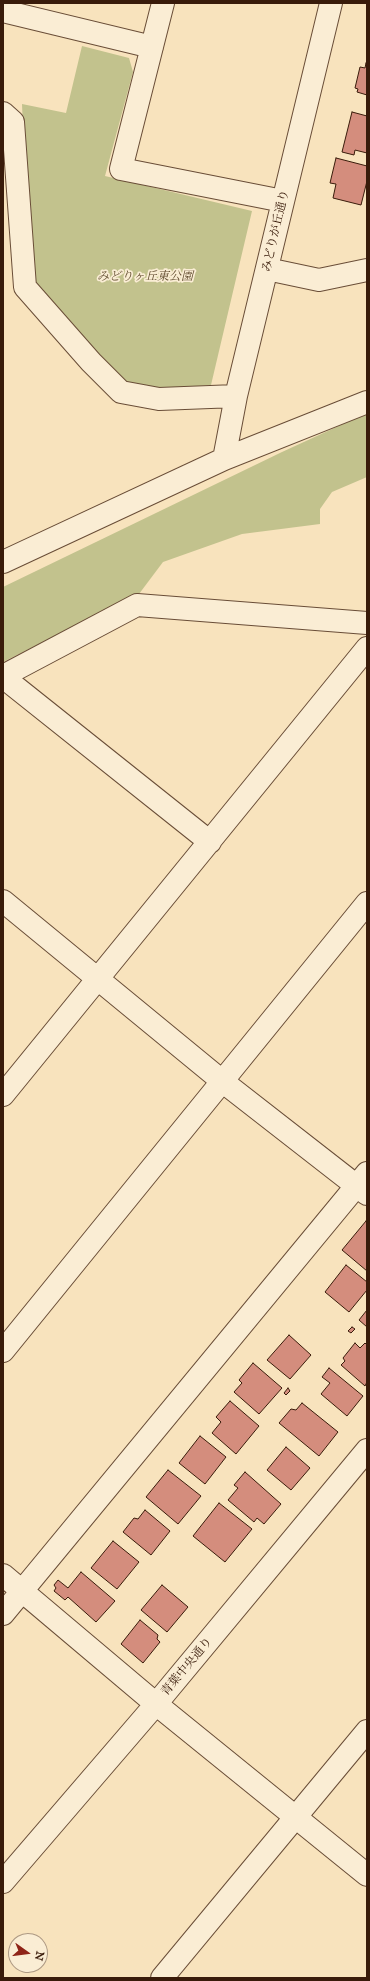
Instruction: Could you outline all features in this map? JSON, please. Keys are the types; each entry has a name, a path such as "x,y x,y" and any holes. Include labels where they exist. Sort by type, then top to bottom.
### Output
{"street":[{"path":"163,3 121,169 283,201"},
{"name":"みどりが丘通り","path":"224,459 236,396 331,3"},
{"path":"3,11 152,47"},
{"path":"3,113 13,122 25,287 91,362 121,392 159,398 236,396"},
{"path":"267,269 319,280 367,270"},
{"path":"3,562 224,459 367,402"},
{"path":"210,842 3,676 137,605 367,623"},
{"path":"3,1095 367,648"},
{"path":"3,901 222,1081 364,1184 3,1614"},
{"path":"3,1351 367,903"},
{"name":"青葉中央通り","path":"3,1882 156,1704 367,1450"},
{"path":"3,1575 156,1704 367,1875"},
{"path":"162,1978 367,1731"}],"green space":[{"name":"みどりヶ丘東公園","path":"82,46 129,58 133,72 105,176 252,211 211,385 167,389 119,381 61,318 29,275 22,104 66,113"},
{"path":"367,413 367,477 332,492 320,509 320,524 242,534 163,562 139,594 3,662 3,587 282,452"}],"building":[{"path":"366,63 367,95 357,92 358,89 355,88 360,67 365,68"},
{"path":"352,112 367,116 367,153 355,150 354,155 342,152"},
{"path":"336,158 367,166 367,181 361,205 333,198 336,184 330,183"},
{"path":"366,1221 367,1222 367,1271 342,1250"},
{"path":"346,1265 367,1282 367,1290 349,1312 325,1292"},
{"path":"367,1310 367,1327 359,1320"},
{"path":"352,1327 355,1329 351,1333 348,1331"},
{"path":"289,1335 311,1355 290,1379 267,1360"},
{"path":"355,1343 360,1348 365,1343 367,1345 367,1382 365,1386 341,1365 345,1361 343,1358"},
{"path":"253,1363 282,1388 259,1414 234,1392 242,1383 239,1380"},
{"path":"329,1368 363,1396 347,1416 321,1394 330,1383 322,1377"},
{"path":"288,1388 290,1391 286,1395 284,1393"},
{"path":"230,1401 259,1426 236,1454 212,1433 221,1422 216,1417"},
{"path":"302,1403 338,1432 319,1456 279,1423 291,1409 296,1410"},
{"path":"200,1436 226,1457 205,1484 179,1463"},
{"path":"286,1447 310,1468 291,1490 267,1470"},
{"path":"168,1470 201,1496 178,1524 146,1497"},
{"path":"245,1472 281,1504 264,1524 257,1518 254,1522 228,1500 238,1488 234,1485"},
{"path":"219,1503 252,1529 225,1562 193,1536"},
{"path":"145,1510 170,1531 151,1555 123,1532 134,1518 138,1519"},
{"path":"113,1541 139,1562 117,1589 91,1568"},
{"path":"81,1572 115,1601 96,1622 68,1597 65,1600 54,1591 56,1588 54,1585 58,1580 68,1588"},
{"path":"162,1585 188,1607 167,1632 141,1610"},
{"path":"140,1620 158,1635 157,1639 160,1642 143,1663 121,1644"}]}
